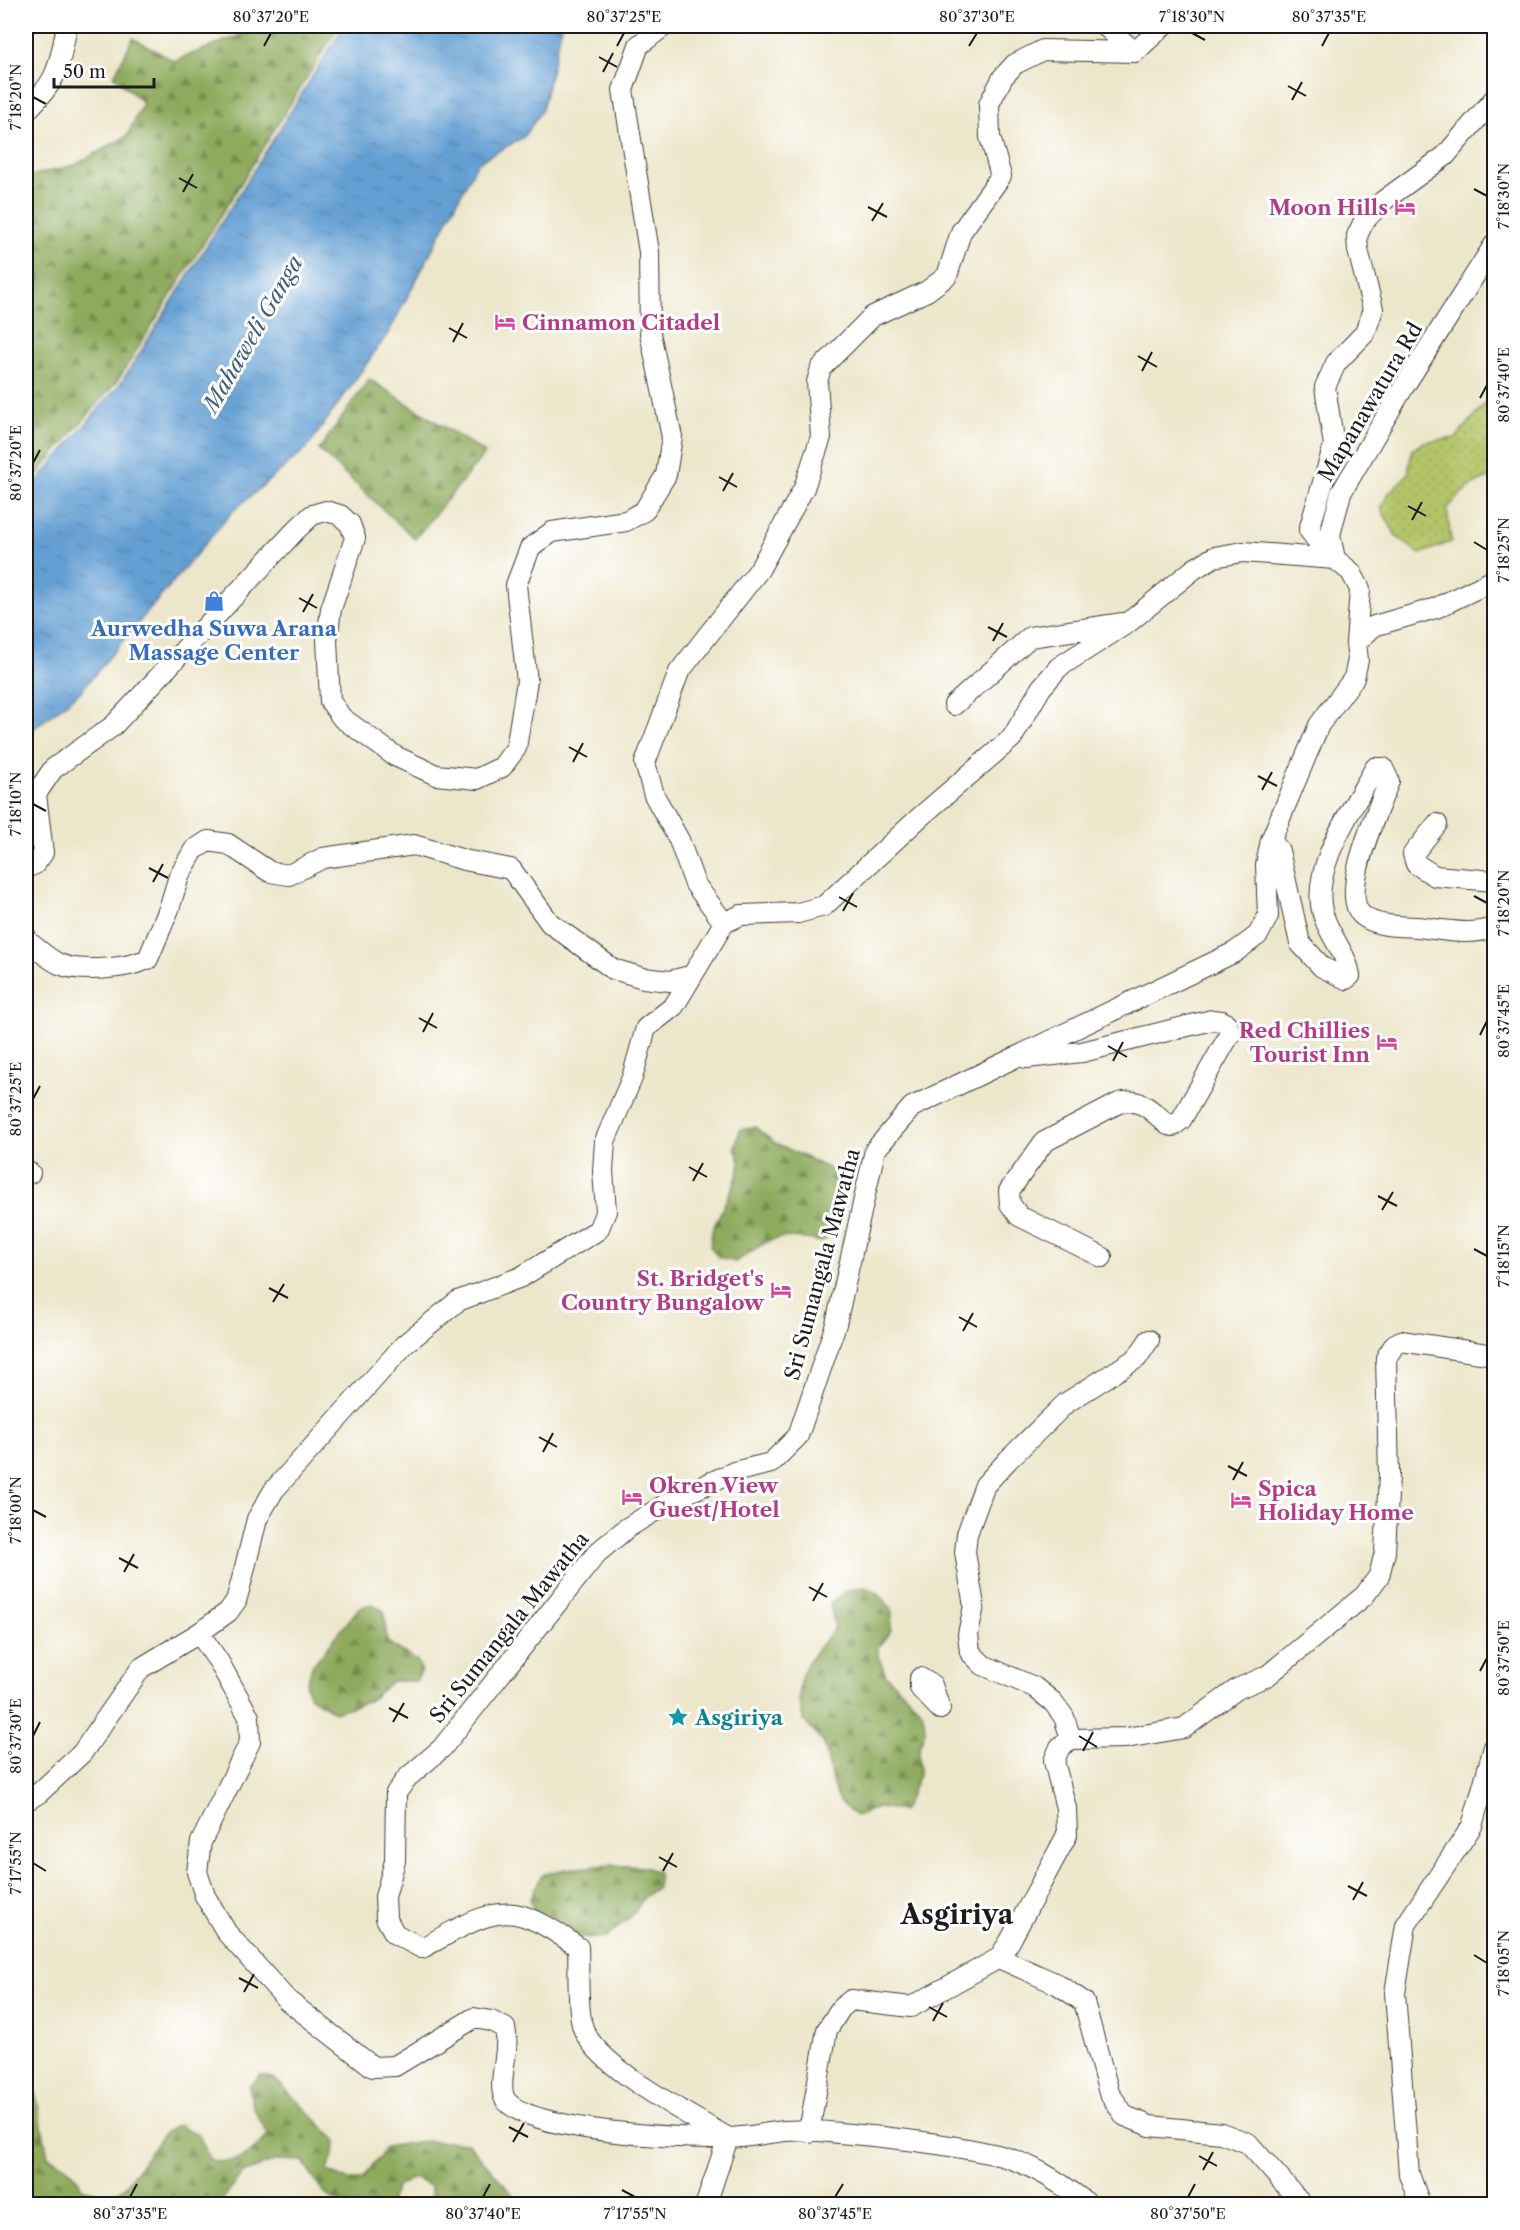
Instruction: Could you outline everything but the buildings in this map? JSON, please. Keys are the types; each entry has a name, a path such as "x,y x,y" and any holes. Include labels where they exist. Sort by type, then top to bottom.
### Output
{"street":[{"path":"26,111 43,94 58,73 67,26"},
{"path":"26,868 34,864 43,854 36,794 53,769 113,726 296,530 312,515 326,511 340,514 350,524 355,538 331,609 327,640 330,701 342,718 395,756 436,775 477,779 502,767 516,748 527,681 516,585 530,548 552,532 626,521 644,511 666,475 672,437 650,333 649,252 623,90 639,45 664,26"},
{"path":"1105,26 1135,51"},
{"path":"724,922 695,884 679,840 654,795 645,763 679,672 759,570 804,488 821,437 817,382 821,368 873,316 927,291 947,276 961,232 1001,176 990,137 989,104 1003,77 1015,64 1042,50 1135,51 1162,26"},
{"path":"1356,643 1360,589 1351,572 1320,546 1309,530 1334,445 1325,387 1336,363 1365,333 1373,309 1358,250 1358,236 1364,221 1383,201 1445,156 1494,99"},
{"name":"Mapanawatura Rd","path":"1335,559 1330,535 1341,493 1403,388 1494,245"},
{"path":"30,1794 82,1753 141,1668 199,1634 228,1612 236,1601 257,1519 274,1490 405,1344 458,1301 521,1278 598,1230 606,1211 603,1171 605,1141 632,1078 646,1028 674,1006 724,922 741,915 798,913 824,906 920,816 959,786 1012,738 1041,688 1059,667 1129,622 1194,569 1214,557 1243,552 1335,559"},
{"path":"1356,643 1374,626 1436,608 1487,583 1488,572 1494,566"},
{"path":"954,705 1030,637 1129,622"},
{"name":"Sri Sumangala Mawatha","path":"729,2138 608,2063 591,2045 582,2025 578,1947 551,1929 514,1914 486,1917 422,1948 395,1934 386,1918 385,1897 395,1861 396,1793 407,1778 442,1748 597,1553 627,1528 674,1498 734,1472 771,1463 798,1436 836,1324 875,1150 912,1107 1235,952 1258,935 1268,916 1266,865 1270,840 1319,725 1354,678 1358,660 1356,643"},
{"path":"1270,840 1279,851 1300,943 1322,968 1347,979 1350,976 1348,965 1323,916 1321,884 1331,848 1375,768 1383,768 1389,781 1358,866 1354,889 1357,908 1363,916 1382,924 1464,931 1494,927"},
{"path":"1437,824 1413,854 1416,864 1435,876 1494,881"},
{"path":"26,937 27,941 59,964 102,969 132,966 148,959 170,909 178,876 194,850 208,841 228,844 270,872 289,875 323,858 414,845 464,860 511,869 550,923 613,969 643,978 670,981 690,976"},
{"path":"1012,1059 1082,1052 1212,1020 1222,1021 1228,1025 1230,1034 1181,1119 1173,1126 1168,1125 1141,1102 1130,1100 1119,1103 1044,1142 1009,1191 1010,1204 1019,1216 1102,1257"},
{"path":"1071,1739 1064,1717 1053,1702 1034,1687 983,1665 970,1652 968,1634 974,1606 965,1552 967,1534 985,1485 1008,1460 1066,1403 1137,1358 1149,1340"},
{"path":"809,2132 826,2030 841,2008 851,2000 911,2007 999,1958 1011,1941 1067,1835 1066,1809 1054,1761 1060,1747 1071,1739 1126,1738 1184,1728 1238,1689 1267,1676 1364,1596 1379,1576 1385,1552 1389,1475 1386,1358 1395,1344 1401,1341 1494,1355"},
{"path":"199,1634 219,1662 249,1716 250,1742 201,1842 197,1872 205,1896 227,1933 287,2000 374,2067 395,2066 474,2018 491,2021 504,2028 508,2043 501,2086 506,2101 526,2113 552,2122 656,2137 729,2138 786,2131 839,2133 991,2153 1050,2175 1088,2205"},
{"path":"1420,2205 1408,2174 1395,1993 1406,1925 1472,1826 1494,1747"},
{"path":"999,1958 1057,1984 1084,2002 1109,2093 1125,2116 1150,2126 1221,2133 1248,2143 1302,2205"},
{"path":"706,2205 729,2138"}],"green space":[{"path":"249,26 339,26 118,380 26,487 26,177 75,165 127,136 143,103 114,76 133,38 174,61 248,32"},
{"path":"369,379 485,453 415,539 319,450"},
{"path":"1494,393 1494,477 1468,488 1447,509 1451,542 1420,554 1396,536 1381,508 1388,494 1408,474 1412,450 1424,442 1456,438"},
{"path":"755,1127 775,1143 834,1171 843,1189 827,1238 821,1242 793,1237 775,1239 735,1262 718,1257 710,1246 712,1231 738,1175 740,1161 735,1147 740,1130"},
{"path":"864,1587 875,1591 892,1609 891,1630 878,1648 878,1656 886,1675 922,1711 926,1728 919,1747 919,1775 903,1811 878,1807 856,1816 840,1801 836,1793 825,1747 803,1718 799,1703 799,1690 805,1668 835,1628 830,1603 848,1590"},
{"path":"372,1604 384,1611 387,1642 417,1661 422,1671 416,1681 392,1681 369,1701 335,1712 310,1697 306,1686 312,1666 360,1607"},
{"path":"610,1865 644,1867 658,1872 658,1887 644,1897 635,1912 606,1938 581,1937 534,1912 530,1898 542,1875 565,1869"},
{"path":"261,2075 275,2079 337,2141 328,2171 348,2180 362,2180 386,2147 422,2141 468,2143 521,2204 431,2204 431,2186 414,2178 397,2186 389,2204 346,2203 329,2196 303,2161 277,2160 243,2173 219,2204 26,2204 26,2079 36,2094 48,2157 69,2169 82,2188 107,2195 123,2189 164,2133 178,2125 199,2135 210,2160 235,2160 250,2153 268,2135 253,2107 249,2087"}],"water":[{"name":"Mahaweli Ganga","path":"344,26 562,26 542,110 524,137 478,162 389,332 307,448 232,512 80,692 26,735 26,494 121,383"}],"place":[{"name":"Moon Hills","path":"1405,207"},
{"name":"Cinnamon Citadel","path":"505,322"},
{"name":"Aurwedha Suwa Arana Massage Center","path":"214,601"},
{"name":"Red Chillies Tourist Inn","path":"1387,1042"},
{"name":"St. Bridget's Country Bungalow","path":"781,1290"},
{"name":"Okren View Guest/Hotel","path":"632,1497"},
{"name":"Spica Holiday Home","path":"1241,1500"},
{"name":"Asgiriya","path":"678,1717"}],"district":[{"name":"Asgiriya","path":"957,1914"}]}
